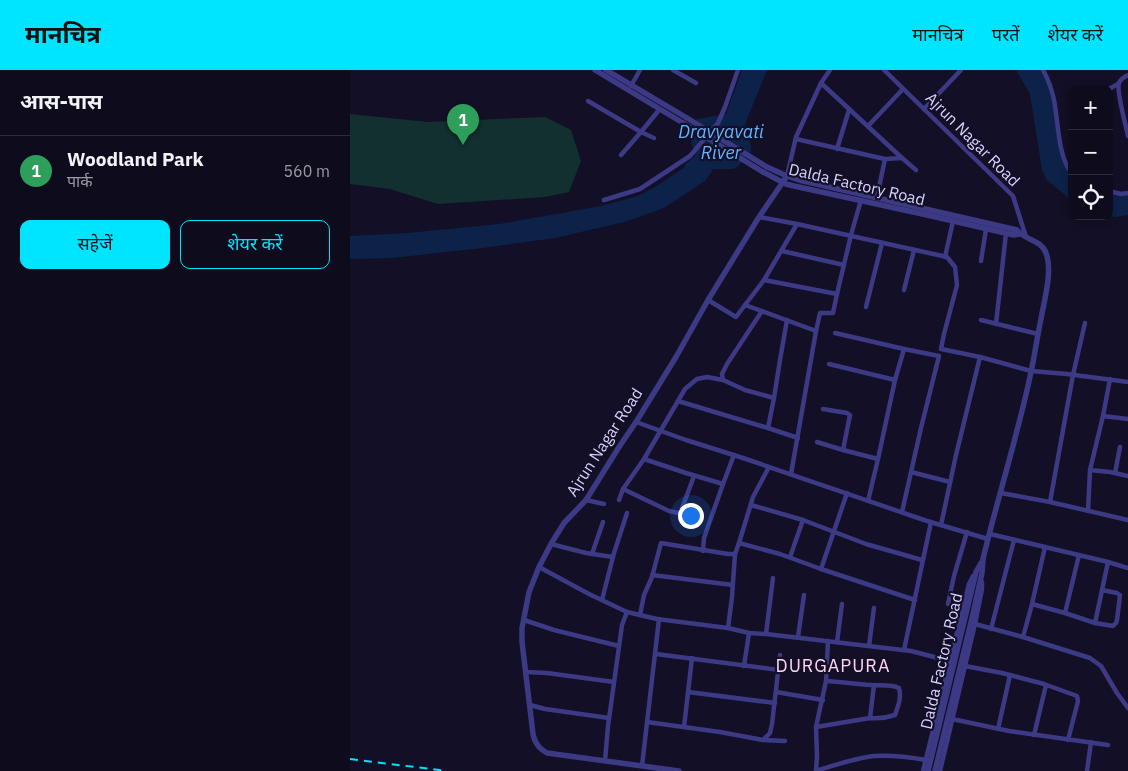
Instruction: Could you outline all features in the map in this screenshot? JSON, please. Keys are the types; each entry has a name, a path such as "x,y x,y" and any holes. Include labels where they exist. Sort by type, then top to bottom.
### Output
{"street":[{"name":"Dalda Factory Road","path":"595,70 660,110 685,120"},
{"name":"Dalda Factory Road","path":"606,70 765,169 782,182 1023,236 1037,242 1045,250 1049,264 1047,288 1031,371 1001,493 979,572 971,620 935,771"},
{"path":"632,86 640,70"},
{"path":"673,70 696,83"},
{"path":"604,200 640,190 690,156 718,123 738,70"},
{"name":"Ajrun Nagar Road","path":"679,771 547,752 540,748 535,742 533,734 522,642 522,628 529,592 551,544 564,523 586,500 676,357 708,300 759,217 787,176 796,139 821,83 830,70"},
{"name":"Ajrun Nagar Road","path":"884,70 1013,196 1023,236"},
{"path":"924,109 960,70"},
{"path":"1043,70 1054,98 1057,125 1065,163 1068,167"},
{"path":"1113,87 1128,75"},
{"path":"821,83 916,170"},
{"path":"1118,84 1118,92 1128,136"},
{"path":"868,126 904,89"},
{"path":"588,101 654,138"},
{"path":"621,155 660,110"},
{"path":"837,149 849,110"},
{"path":"796,139 885,159 902,158"},
{"path":"877,197 885,159"},
{"name":"Dalda Factory Road","path":"765,169 843,191 877,197 1016,230 1023,236"},
{"path":"1113,192 1128,193"},
{"path":"791,474 820,313 833,313 861,200"},
{"path":"759,217 851,235 947,257 955,267 957,285 902,512"},
{"path":"945,257 953,221"},
{"path":"708,300 736,318 764,280 798,224"},
{"path":"981,260 986,229"},
{"path":"996,324 1006,233"},
{"path":"866,307 882,242"},
{"path":"904,290 914,250"},
{"path":"782,251 844,264"},
{"path":"764,280 837,294"},
{"path":"745,305 816,331"},
{"path":"723,380 722,374 726,364 762,311"},
{"path":"768,428 787,320"},
{"path":"981,320 1038,334"},
{"path":"1050,502 1073,374 1085,323"},
{"path":"835,333 939,356"},
{"path":"868,501 895,380 904,349"},
{"path":"941,349 1031,371 1073,374 1128,382"},
{"path":"941,525 980,357"},
{"path":"829,364 895,380"},
{"path":"619,500 623,489 644,459 685,389 697,379 708,377 723,380 745,390 774,398"},
{"path":"1088,511 1090,470 1110,379"},
{"path":"678,401 798,438"},
{"path":"823,409 850,415 843,450"},
{"path":"1103,416 1128,420"},
{"path":"636,422 941,525 966,532 1045,547 1128,568"},
{"path":"817,442 878,459"},
{"path":"1115,473 1120,447"},
{"path":"704,551 704,538 734,455"},
{"path":"644,459 722,484"},
{"path":"728,628 735,554 753,497 768,467"},
{"path":"1090,470 1128,476"},
{"path":"912,472 950,482"},
{"path":"623,489 669,511 679,513 694,476"},
{"path":"821,569 847,493"},
{"path":"1001,493 1128,520"},
{"path":"586,500 604,504"},
{"path":"751,505 803,520 866,544 922,560"},
{"path":"602,600 627,513"},
{"path":"790,557 803,520"},
{"path":"592,554 603,522"},
{"path":"904,650 931,522"},
{"path":"948,604 966,532"},
{"path":"991,629 1014,540"},
{"path":"739,543 790,557 915,600"},
{"path":"551,544 613,557"},
{"path":"640,615 644,595 662,544 735,554"},
{"path":"1023,637 1045,547"},
{"path":"1065,613 1079,555"},
{"path":"1095,623 1108,562"},
{"path":"539,568 627,612 640,615 728,628 749,633 904,650 950,661"},
{"path":"940,771 965,666 971,620 982,589 979,572"},
{"path":"923,771 969,584 979,572"},
{"path":"652,575 733,585"},
{"path":"766,634 773,578"},
{"path":"1032,604 1095,623 1112,626 1115,625 1117,620 1120,594 1102,590"},
{"path":"798,637 804,595"},
{"path":"837,642 842,604"},
{"path":"869,646 874,608"},
{"path":"605,761 622,625 627,612"},
{"path":"642,766 659,619"},
{"path":"524,620 554,630 619,646"},
{"name":"Dalda Factory Road","path":"928,771 971,620"},
{"path":"971,620 991,629 1090,658 1101,666 1128,708"},
{"path":"744,666 749,633"},
{"path":"828,641 826,681 816,727 816,771 875,756 901,756 926,760"},
{"path":"656,654 779,670"},
{"path":"763,740 770,732 772,724 780,655"},
{"path":"684,728 692,658"},
{"path":"965,666 1010,675 1077,696 1078,701 1068,740"},
{"path":"526,672 614,682"},
{"path":"998,729 1010,675"},
{"path":"816,727 870,718 879,719 895,715 899,704 901,693 896,686 826,681"},
{"path":"870,718 874,685"},
{"path":"1034,735 1046,685"},
{"path":"688,692 775,702"},
{"path":"776,692 823,700"},
{"path":"530,705 545,709 610,718"},
{"path":"952,719 998,729 1108,745"},
{"path":"647,722 785,742"},
{"path":"1087,771 1091,742"}],"green space":[{"path":"350,114 428,122 545,117 571,130 581,161 569,192 545,197 438,204 390,189 350,184"}],"water":[{"name":"Dravyavati River","path":"742,70 767,70 745,124 751,153 748,153 734,169 713,169 705,181 667,206 624,222 555,238 392,258 350,259 350,236 407,233 499,224 601,206 638,196 685,167 685,164 695,156 689,134 697,119 726,114"},
{"path":"1016,70 1043,70 1051,85 1065,163 1068,166 1068,198 1047,180 1042,170 1030,94"},
{"path":"1113,191 1128,193 1128,215 1113,217"}],"railway":[{"path":"350,759 447,771"}],"place":[{"name":"Woodland Park","path":"463,145"}],"district":[{"name":"DURGAPURA","path":"833,666"}]}
